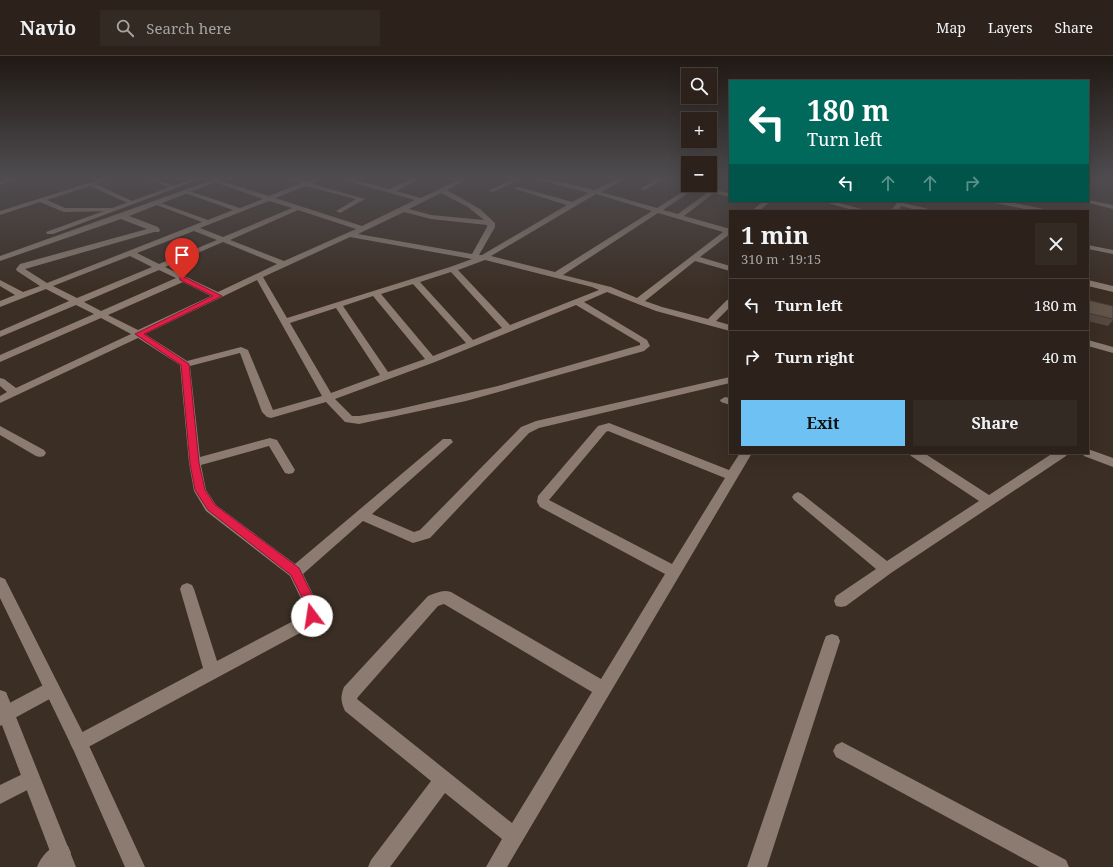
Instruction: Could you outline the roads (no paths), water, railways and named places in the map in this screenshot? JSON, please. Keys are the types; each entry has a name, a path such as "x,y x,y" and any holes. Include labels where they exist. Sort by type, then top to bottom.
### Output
{"street":[{"path":"45,234 96,216"},
{"path":"0,259 121,216 172,236"},
{"path":"191,216 208,222"},
{"path":"0,304 224,216"},
{"path":"0,334 280,216"},
{"path":"322,216 363,229"},
{"path":"0,400 284,264 350,235 389,216"},
{"path":"428,216 491,224"},
{"path":"483,216 491,224"},
{"path":"285,321 453,269 484,257 555,216"},
{"path":"557,275 649,216"},
{"path":"674,216 729,231"},
{"path":"474,257 491,227 491,224"},
{"path":"194,228 284,264"},
{"path":"155,229 21,268 21,270 46,286 139,334 185,364 241,350 245,352 268,412 271,414 328,398 386,377 608,289"},
{"path":"639,301 729,231"},
{"path":"350,235 474,257 484,257 608,289 659,309 729,328"},
{"path":"1089,247 1113,252"},
{"path":"130,253 218,296"},
{"path":"693,258 729,269"},
{"path":"453,269 508,329"},
{"path":"258,277 285,321 328,398 349,419 359,420 433,407 641,349 645,346 644,342 578,302"},
{"path":"0,359 182,279"},
{"path":"415,281 472,344"},
{"path":"0,283 22,295"},
{"path":"1089,283 1113,289"},
{"path":"375,293 431,360"},
{"path":"710,322 729,303"},
{"path":"338,305 386,377"},
{"path":"1089,343 1113,350"},
{"path":"79,743 306,622 312,616 312,607 295,572 211,508 200,490 195,463 185,364"},
{"path":"361,515 413,538 418,537 425,534 525,430 530,427 729,380"},
{"path":"0,381 15,393"},
{"path":"676,572 545,504 543,499 605,427 609,427 732,476"},
{"path":"0,430 40,453"},
{"path":"195,463 270,442 273,443 289,470"},
{"path":"295,572 447,442"},
{"path":"1089,453 1113,463"},
{"path":"496,867 676,572 745,454"},
{"path":"916,454 988,502"},
{"path":"841,601 886,569 1060,454"},
{"path":"798,497 886,569"},
{"path":"0,583 79,743 135,867"},
{"path":"187,589 212,672"},
{"path":"514,837 351,704 349,699 350,692 433,601 446,597 604,690"},
{"path":"757,867 832,641"},
{"path":"51,689 2,710 31,779 58,862"},
{"path":"842,751 1059,867"},
{"path":"0,795 31,779"},
{"path":"378,867 443,780"}]}
